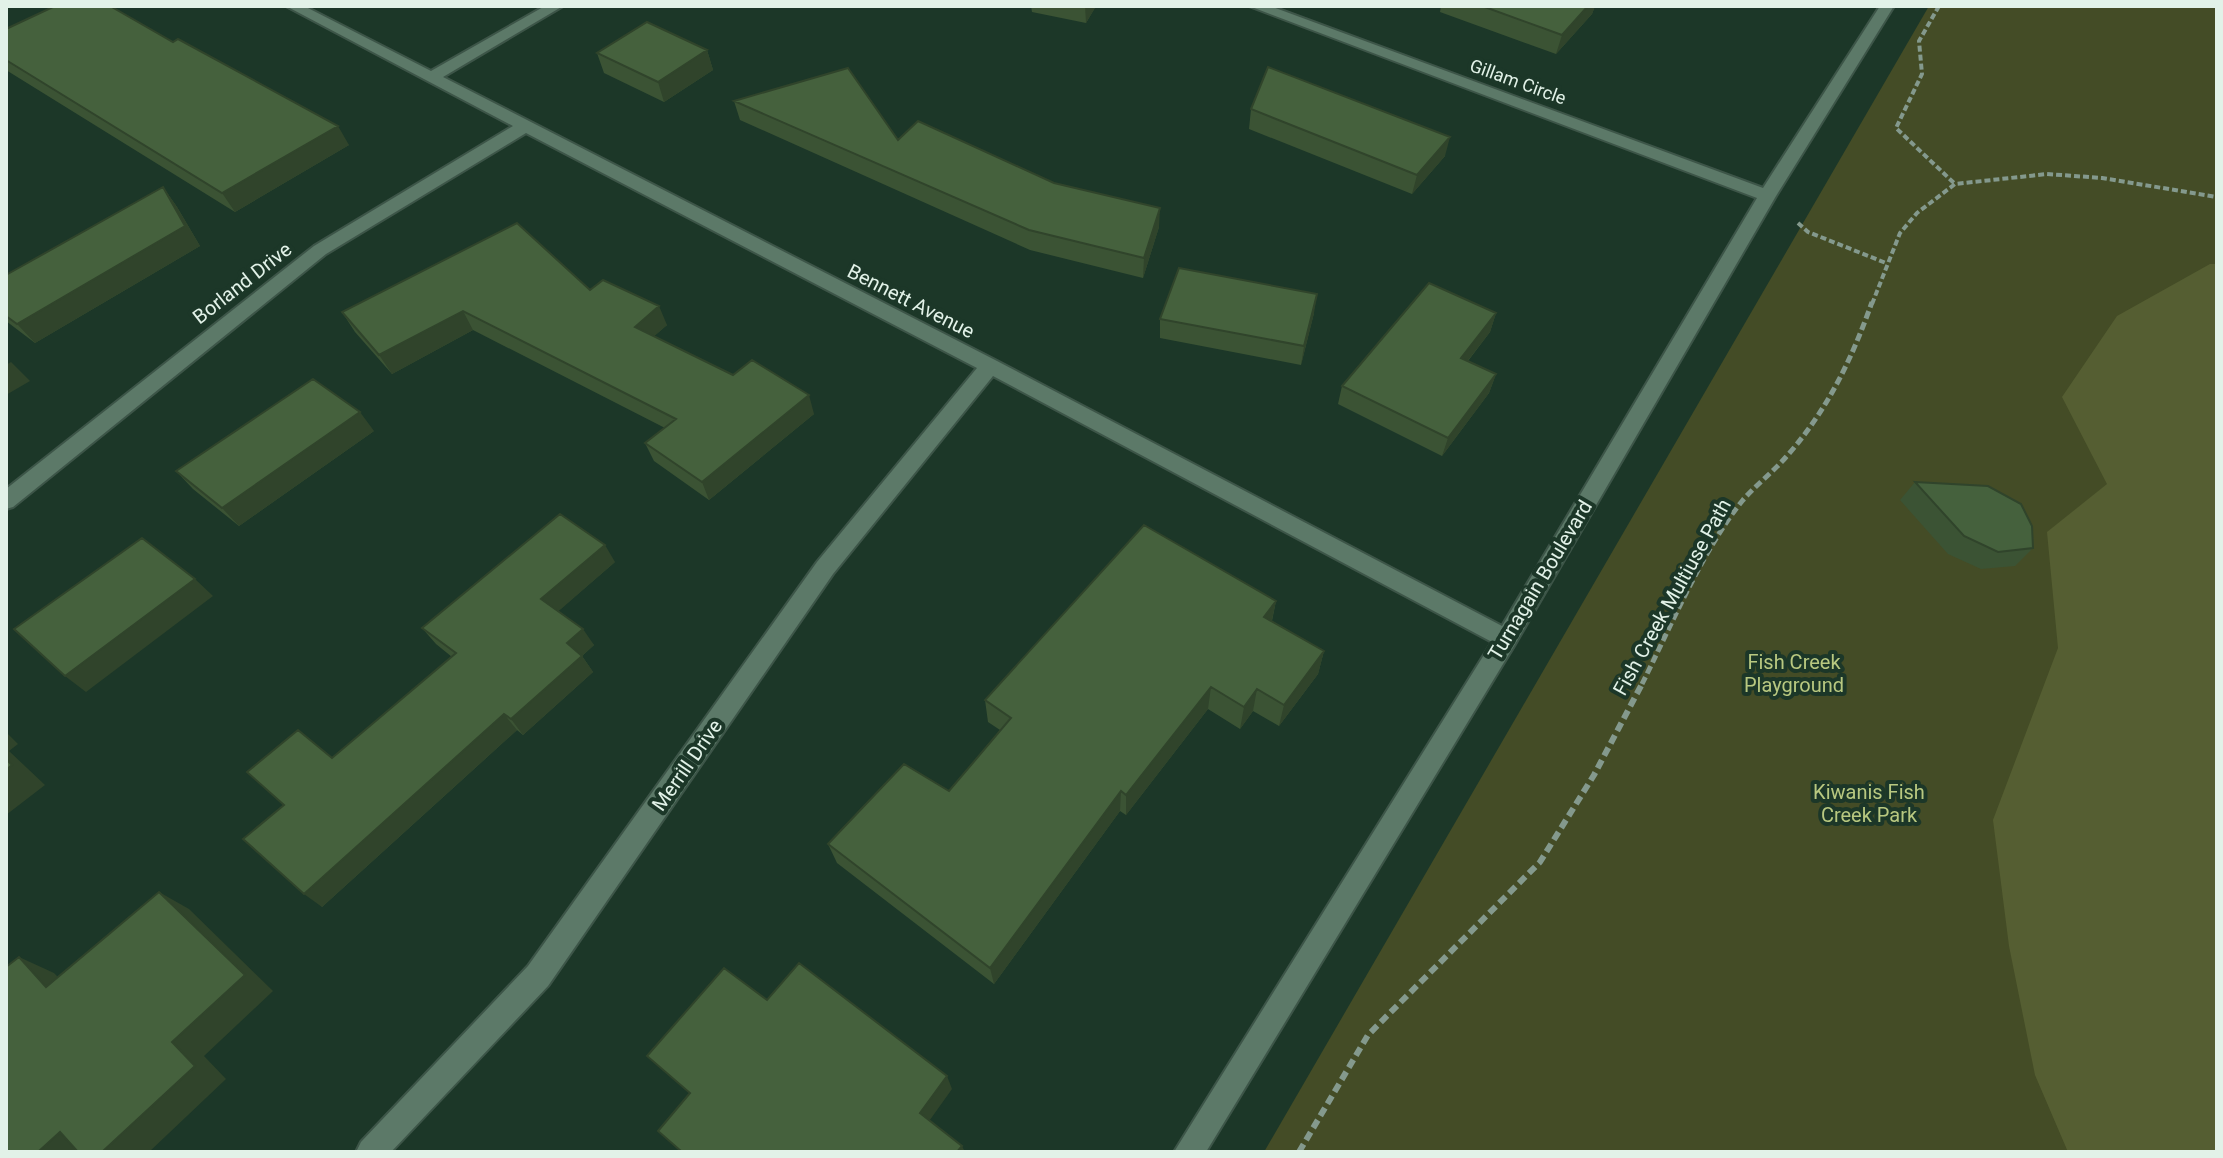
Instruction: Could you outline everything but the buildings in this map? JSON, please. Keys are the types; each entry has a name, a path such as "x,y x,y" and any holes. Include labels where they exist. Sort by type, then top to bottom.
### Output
{"street":[{"name":"Bennett Avenue","path":"293,6 990,366 1506,639"},
{"path":"429,78 556,6"},
{"name":"Gillam Circle","path":"1256,6 1767,196"},
{"name":"Turnagain Boulevard","path":"1189,1152 1506,639 1767,196 1887,6"},
{"name":"Borland Drive","path":"6,501 320,250 524,127"},
{"name":"Merrill Drive","path":"371,1152 538,976 825,568 990,366"}],"path":[{"path":"1939,6 1919,41 1922,74 1896,128 1955,184 2047,174 2102,178 2217,197"},
{"name":"Fish Creek Multiuse Path","path":"1299,1152 1368,1035 1540,862 1594,775 1713,546 1742,501 1787,456 1829,402 1857,346 1886,263 1900,233 1917,213 1955,184"},
{"path":"1767,196 1808,232 1886,263"}],"green space":[{"name":"Kiwanis Fish Creek Park","path":"1929,6 2217,6 2217,1152 1264,1152"},
{"path":"2210,264 2217,264 2217,1152 2068,1152 2035,1075 2009,946 1993,820 2058,648 2047,532 2107,484 2062,397 2117,316"}],"park label":[{"name":"Fish Creek Playground","path":"1794,674"}]}
